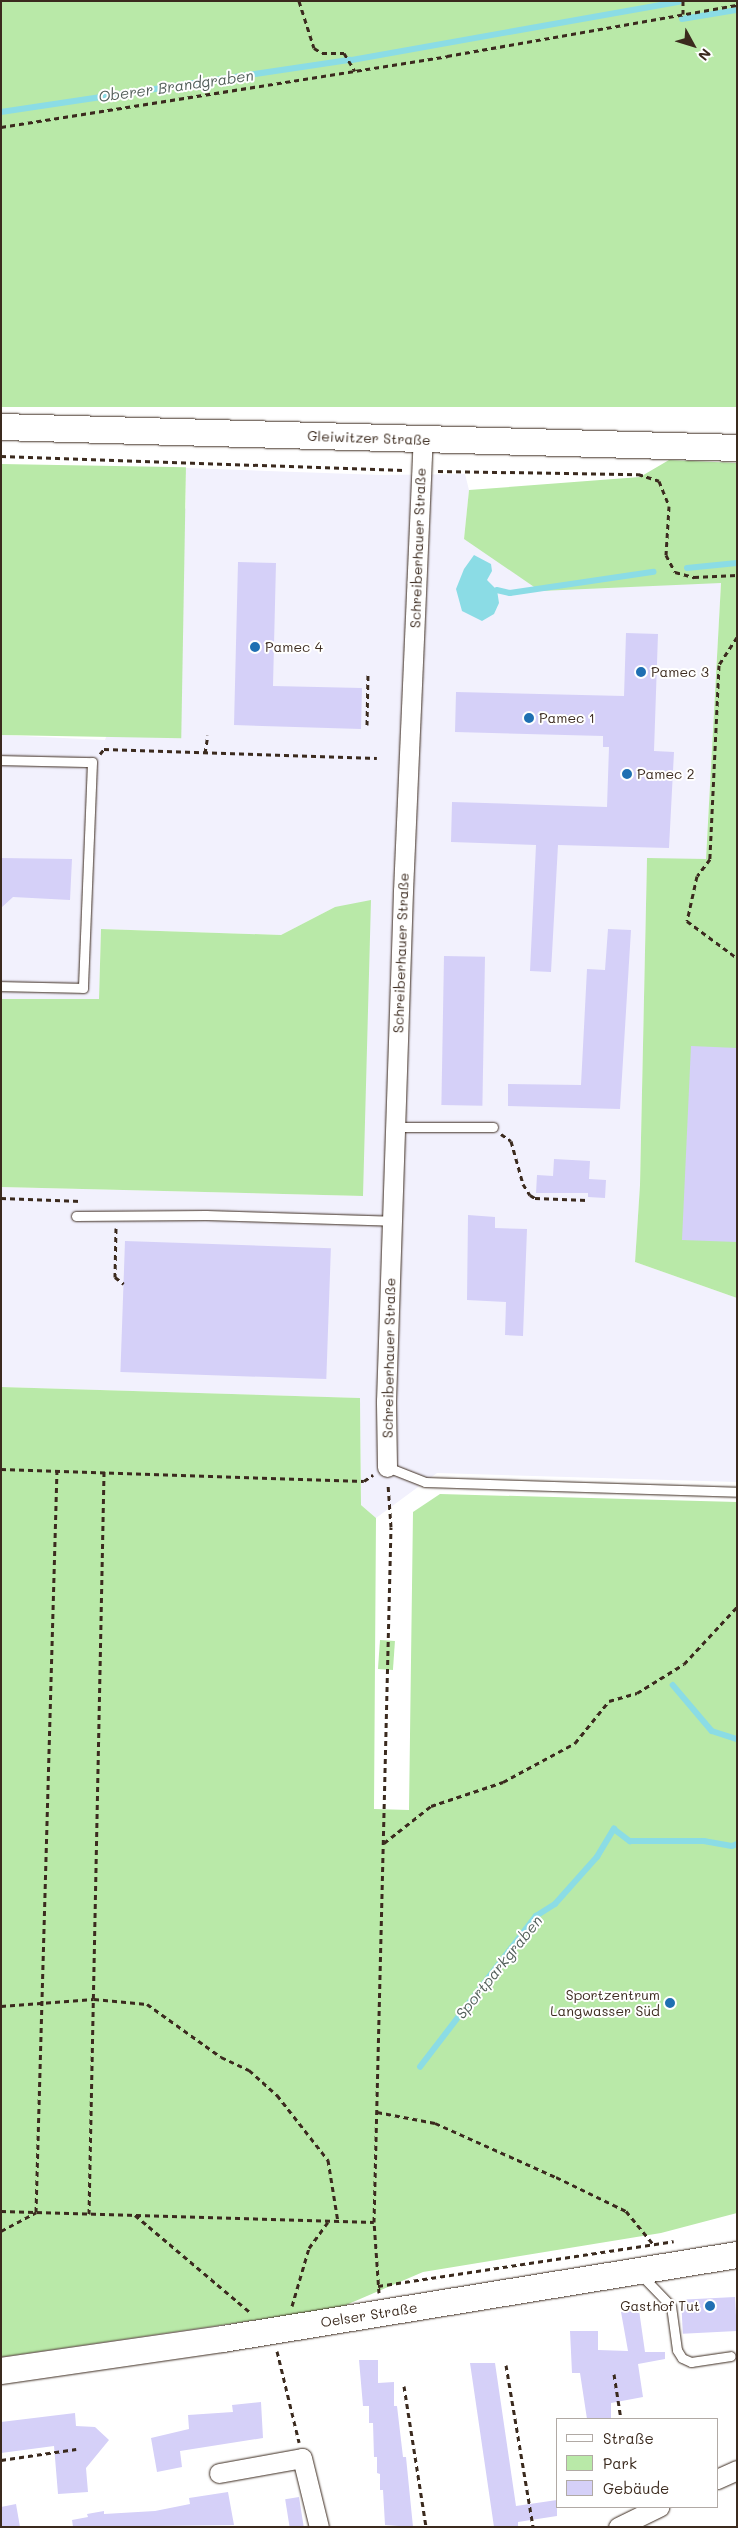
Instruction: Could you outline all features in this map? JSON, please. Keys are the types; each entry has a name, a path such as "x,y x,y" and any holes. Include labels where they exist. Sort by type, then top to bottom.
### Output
{"main road":[{"name":"Gleiwitzer Straße","path":"1,427 737,448"},
{"name":"Oelser Straße","path":"1,2371 272,2331 737,2255"}],"street":[{"name":"Schreiberhauer Straße","path":"387,1467 386,1401 395,1127 420,471 423,439"},
{"path":"219,2473 302,2458 319,2527"},
{"path":"718,2479 737,2470"},
{"path":"618,2527 657,2508"}],"lane":[{"path":"1,760 92,762 83,988 1,986"},
{"path":"395,1127 493,1127"},
{"path":"76,1216 206,1215 392,1220"},
{"path":"387,1467 425,1482 737,1492"},
{"path":"643,2270 644,2279 671,2306 676,2350 682,2358 691,2362 731,2356"}],"path":[{"path":"299,1 314,48 322,53 344,53 351,60 355,71"},
{"path":"683,1 683,14"},
{"path":"1,127 355,71 737,5"},
{"path":"1,456 420,471 638,474 659,481 669,506 666,555 675,572 694,577 737,575"},
{"path":"737,637 719,665 710,859 697,876 687,921 737,958"},
{"path":"368,675 368,725"},
{"path":"205,753 208,735"},
{"path":"92,762 104,749 377,758"},
{"path":"493,1127 511,1141 523,1184 530,1195 535,1198 587,1200"},
{"path":"1,1469 364,1481 387,1467 391,1527 374,2222 380,2313"},
{"path":"36,2212 57,1471"},
{"path":"90,2214 104,1471"},
{"path":"384,1844 431,1806 502,1782 575,1743 609,1702 637,1693 684,1664 737,1607"},
{"path":"1,2006 94,1999 147,2004 221,2058 249,2070 277,2095 328,2160 338,2222"},
{"path":"377,2112 435,2124 556,2177 626,2211 653,2244"},
{"path":"1,2211 374,2222"},
{"path":"1,2232 36,2212"},
{"path":"135,2215 272,2331 302,2458"},
{"path":"272,2331 290,2313 309,2248 328,2222"},
{"path":"378,2286 681,2240"},
{"path":"506,2365 533,2527"},
{"path":"614,2374 622,2418"},
{"path":"404,2386 426,2527"},
{"path":"1,2460 76,2449"}],"shaded area":[{"path":"186,468 381,475 465,474 469,490 464,539 671,583 721,583 706,860 647,859 640,1185 635,1262 737,1298 737,1482 437,1473 376,1518 361,1505 360,1398 1,1387 1,1187 362,1196 335,907 281,935 101,929 99,999 1,999 1,735 105,740 186,507"}],"green space":[{"path":"1,1 737,1 737,407 1,407"},
{"path":"669,460 737,463 737,1298 635,1262 640,1185 647,858 706,859 721,583 540,591 464,539 469,490 640,477"},
{"path":"1,464 186,467 181,738 1,735"},
{"path":"371,900 363,1196 1,1187 1,999 99,999 101,929 281,935 335,907"},
{"path":"1,1387 360,1398 361,1505 376,1518 374,1809 409,1810 413,1512 440,1494 737,1502 737,2213 661,2233 423,2272 339,2308 1,2357"},
{"path":"380,1640 395,1641 393,1670 378,1669"}],"water":[{"path":"474,555 491,564 492,571 487,580 497,590 499,603 494,614 482,621 462,611 456,589 464,569"}],"building":[{"name":"Pamec 4","path":"238,562 276,563 273,686 362,688 361,729 234,725"},
{"path":"626,633 658,634 654,751 674,752 669,848 558,845 551,972 530,971 536,845 451,842 452,802 607,807 609,747 603,747 603,736 455,732 456,692 624,696"},
{"path":"1,858 72,859 70,900 13,897 1,908"},
{"path":"608,929 631,930 620,1109 508,1106 508,1084 581,1085 587,969 605,970"},
{"path":"444,956 485,957 482,1106 441,1105"},
{"path":"691,1046 737,1048 737,1242 682,1240"},
{"path":"554,1159 590,1161 589,1179 606,1180 605,1198 588,1197 588,1193 536,1193 537,1175 553,1176"},
{"path":"468,1215 495,1217 495,1228 527,1229 523,1336 505,1335 506,1302 467,1300"},
{"path":"125,1241 331,1248 326,1379 120,1372"},
{"path":"735,2297 737,2331 683,2334 681,2300"},
{"path":"639,2310 645,2352 665,2352 665,2359 638,2364 643,2397 611,2403 611,2418 587,2418 580,2373 572,2373 570,2331 598,2331 598,2350 628,2351 621,2312"},
{"path":"359,2360 378,2360 378,2383 394,2382 394,2406 397,2406 403,2457 406,2457 413,2527 385,2525 383,2490 380,2490 377,2457 374,2457 373,2423 369,2423 369,2406 363,2406"},
{"path":"470,2363 495,2363 516,2506 556,2500 557,2516 518,2522 518,2527 494,2527"},
{"path":"261,2402 263,2438 180,2451 182,2467 157,2472 151,2438 189,2429 188,2415 233,2412 232,2405"},
{"path":"75,2413 76,2426 95,2427 109,2440 86,2468 88,2492 58,2494 54,2446 1,2453 1,2422"},
{"path":"228,2492 234,2525 73,2527 72,2520 88,2517 87,2514 104,2511 104,2514 155,2511 190,2504 189,2498"},
{"path":"299,2497 304,2527 290,2527 285,2499"},
{"path":"16,2504 20,2527 1,2527 1,2507"}],"waterway":[{"name":"Oberer Brandgraben","path":"352,60 679,2"},
{"name":"Oberer Brandgraben","path":"682,19 737,10"},
{"name":"Oberer Brandgraben","path":"1,112 350,60"},
{"path":"687,568 737,563"},
{"path":"497,590 510,593 653,572"},
{"path":"673,1685 712,1731 737,1739"},
{"name":"Sportparkgraben","path":"420,2067 536,1916 555,1904 597,1857 614,1829 630,1841 704,1841 732,1846 737,1844"}],"place":[{"name":"Pamec 4","path":"255,647"},
{"name":"Pamec 3","path":"641,672"},
{"name":"Pamec 1","path":"529,718"},
{"name":"Pamec 2","path":"627,774"},
{"name":"Sportzentrum Langwasser Süd","path":"670,2003"},
{"name":"Gasthof Tut","path":"710,2306"}]}
